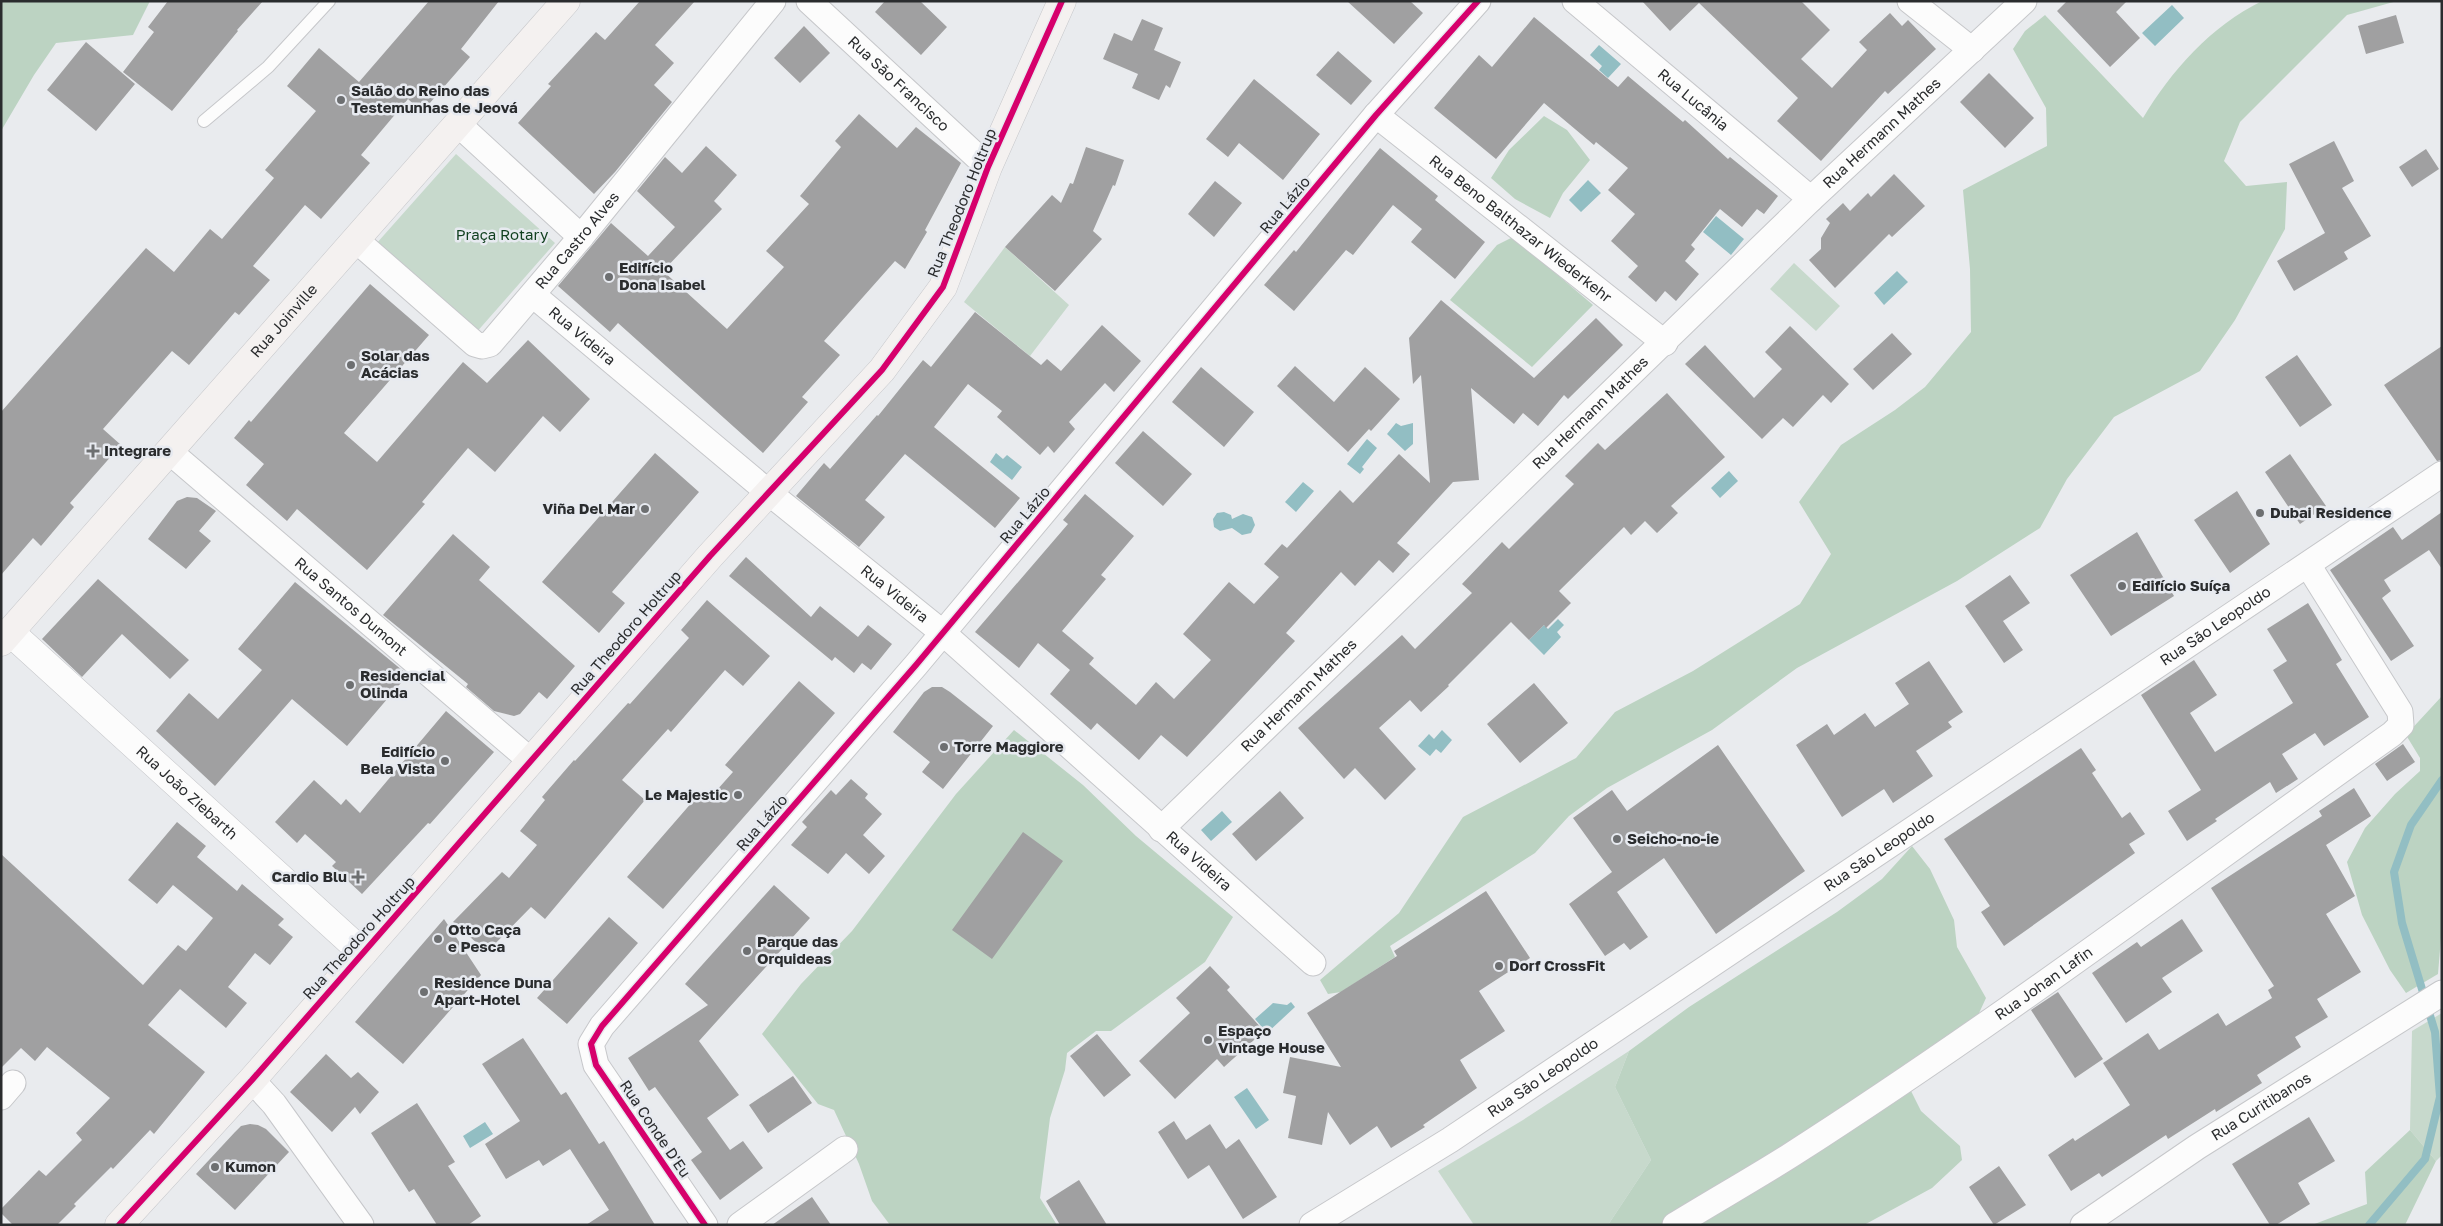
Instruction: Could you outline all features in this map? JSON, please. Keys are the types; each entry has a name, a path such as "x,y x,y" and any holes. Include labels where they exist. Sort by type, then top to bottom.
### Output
{"main road":[{"name":"Rua Joinville","path":"5,637 566,1"},
{"name":"Rua Theodoro Holtrup","path":"119,1225 252,1080 768,492 882,370 943,287 988,167 1062,1"}],"street":[{"name":"Rua Castro Alves","path":"356,240 475,344 482,346 490,344 581,237 773,1"},
{"name":"Rua São Francisco","path":"809,1 988,167"},
{"name":"Rua Lázio","path":"591,1044 602,1026 943,633 1376,115 1478,1"},
{"name":"Rua Lucânia","path":"1575,1 1811,199"},
{"path":"1910,1 1972,50"},
{"name":"Rua Hermann Mathes","path":"1161,829 1811,199 2024,1"},
{"name":"Rua Beno Balthazar Wiederkehr","path":"1376,115 1665,342"},
{"path":"458,124 581,237"},
{"name":"Rua Videira","path":"533,294 768,492 943,633 1313,963"},
{"name":"Rua Santos Dumont","path":"170,452 531,761"},
{"name":"Rua São Leopoldo","path":"1312,1225 1450,1140 2442,474"},
{"name":"Rua Johan Lafin","path":"1675,1225 1791,1155 1961,1040 2392,734 2401,725 2400,712 2308,565"},
{"name":"Rua João Ziebarth","path":"5,637 363,952"},
{"name":"Rua Curitibanos","path":"2083,1225 2197,1147 2442,993"},
{"name":"Rua Conde D'Eu","path":"591,1044 596,1065 699,1222"},
{"path":"252,1080 274,1104 361,1225"},
{"path":"740,1225 845,1149"}],"lane":[{"path":"204,121 268,67 329,1"}],"green space":[{"path":"1,1 150,1 133,35 56,43 34,75 1,131"},
{"path":"2262,1 2397,1 2347,15 2240,122 2224,161 2246,186 2287,182 2285,229 2235,320 2200,371 2114,417 2067,479 2040,528 1957,581 1797,668 1712,730 1607,788 1569,816 1535,853 1390,946 1395,957 1341,992 1328,994 1320,980 1399,913 1463,817 1576,758 1615,712 1693,671 1800,604 1831,554 1799,502 1841,445 1895,410 1925,387 1971,332 1970,269 1963,190 2047,146 2046,108 2013,49 2025,31 2045,15 2143,118 2166,83 2194,51 2226,23"},
{"path":"1544,116 1567,130 1590,160 1563,193 1550,218 1515,199 1491,178 1509,150"},
{"name":"Praça Rotary","path":"456,154 555,243 475,334 376,244"},
{"path":"1513,237 1593,305 1532,367 1450,300 1497,245"},
{"path":"1005,247 1069,305 1030,356 964,302"},
{"path":"1794,263 1840,306 1816,331 1770,289"},
{"path":"2442,696 2442,925 2438,974 2406,993 2390,970 2362,915 2347,862 2365,828 2395,794 2420,771 2420,758 2406,735"},
{"path":"1014,730 1083,785 1136,836 1233,917 1205,962 1111,1031 1096,1031 1067,1053 1065,1070 1050,1118 1040,1198 1057,1225 890,1225 872,1201 859,1164 834,1110 818,1104 762,1034 801,984 852,931 956,794"},
{"path":"1912,846 1930,869 1954,920 1957,947 1986,998 1974,1024 1902,1073 1921,1111 1960,1146 1962,1160 1932,1188 1864,1225 1608,1225 1651,1160 1615,1087 1629,1051 1689,1007 1837,912 1882,879"},
{"path":"2442,1013 2442,1155 2436,1161 2410,1130 2412,1031"},
{"path":"1629,1051 1615,1087 1651,1160 1608,1225 1474,1225 1438,1171 1523,1120"},
{"path":"2410,1130 2436,1161 2405,1225 2312,1225 2367,1204 2365,1172"}],"water":[{"path":"2172,5 2184,18 2155,46 2142,33"},
{"path":"1599,45 1621,64 1608,78 1599,70 1602,66 1590,55"},
{"path":"1588,180 1601,193 1581,212 1569,200"},
{"path":"1716,216 1744,239 1731,255 1703,232"},
{"path":"1897,271 1908,282 1884,305 1874,293"},
{"path":"1396,423 1401,426 1413,423 1413,444 1405,451 1387,434"},
{"path":"1367,439 1377,448 1362,467 1364,469 1360,474 1347,464"},
{"path":"996,453 1003,459 1007,455 1022,467 1012,480 990,462"},
{"path":"1729,471 1738,481 1720,498 1711,488"},
{"path":"1303,482 1314,491 1296,512 1285,502"},
{"path":"1224,512 1231,515 1232,519 1243,514 1252,517 1255,525 1251,533 1242,535 1232,528 1220,531 1214,527 1213,519 1217,513"},
{"path":"1558,619 1564,625 1557,632 1561,637 1544,655 1529,640 1544,625 1548,629"},
{"path":"1442,730 1452,740 1441,753 1436,749 1430,756 1418,746 1429,734 1434,739"},
{"path":"1222,811 1232,822 1211,841 1201,830"},
{"path":"1291,1002 1295,1007 1267,1033 1255,1019 1273,1003 1287,1005"},
{"path":"1247,1088 1269,1120 1256,1129 1234,1097"},
{"path":"485,1122 493,1134 470,1148 463,1136"}],"building":[{"path":"168,1 263,1 237,30 172,111 123,72 154,32 148,27"},
{"path":"429,1 499,1 461,49 470,57 422,112 408,99 361,155 370,163 321,219 305,205 253,266 270,280 239,315 235,312 189,365 172,351 103,429 121,445 70,503 74,507 41,546 33,538 1,575 1,412 146,248 174,272 210,229 222,239 274,178 265,170 316,111 287,86 319,48 359,82"},
{"path":"640,1 695,1 655,45 674,63 654,85 672,102 615,172 594,194 518,123 551,86 548,84 596,32 605,40"},
{"path":"885,1 920,1 947,27 921,55 875,12"},
{"path":"1347,1 1410,1 1423,13 1394,44"},
{"path":"1642,1 1801,1 1830,30 1801,59 1832,88 1867,50 1859,42 1890,13 1902,26 1908,20 1936,49 1888,94 1885,91 1821,161 1777,121 1798,98 1699,3 1670,31"},
{"path":"2067,1 2127,1 2116,12 2140,38 2110,67 2057,11"},
{"path":"2396,15 2404,43 2366,54 2358,26"},
{"path":"1534,17 1618,87 1628,76 1683,122 1685,120 1728,159 1730,157 1778,196 1764,214 1757,209 1742,227 1720,209 1691,245 1695,249 1685,261 1699,274 1676,301 1665,291 1656,302 1628,277 1638,266 1611,241 1635,214 1608,190 1628,168 1596,142 1594,145 1544,103 1496,159 1434,108 1479,55 1492,67"},
{"path":"1142,19 1163,28 1154,50 1181,62 1170,88 1166,85 1159,100 1132,88 1138,74 1103,59 1114,33 1132,41"},
{"path":"804,26 830,53 800,83 774,58"},
{"path":"86,42 135,84 96,131 47,90"},
{"path":"1338,51 1372,81 1351,105 1316,75"},
{"path":"1989,73 2034,118 2005,148 1960,102"},
{"path":"1254,79 1320,134 1283,180 1239,143 1228,157 1206,139"},
{"path":"859,114 897,148 916,127 961,163 925,230 927,232 905,269 895,261 824,341 840,355 802,397 808,402 763,453 618,323 610,332 558,286 611,223 648,256 675,227 637,191 665,157 682,173 706,146 737,175 714,201 722,209 663,271 727,329 784,267 766,251 809,204 800,196 841,147 835,141"},
{"path":"2334,141 2354,181 2342,188 2371,236 2344,252 2348,259 2294,291 2277,261 2325,233 2289,164"},
{"path":"1086,147 1124,160 1115,186 1113,185 1093,231 1102,239 1055,291 1005,247 1052,195 1061,203 1070,183 1073,184"},
{"path":"1380,148 1438,196 1435,200 1485,242 1455,279 1411,242 1422,229 1393,205 1353,255 1346,250 1294,311 1264,285 1294,250 1296,252"},
{"path":"2426,149 2439,169 2412,187 2399,167"},
{"path":"1894,174 1925,206 1892,237 1889,234 1835,288 1809,260 1821,249 1821,238 1830,223 1826,219 1843,203 1850,211 1868,193 1871,197"},
{"path":"1215,181 1242,203 1214,237 1188,214"},
{"path":"370,284 429,335 344,433 377,462 463,362 487,383 528,340 590,399 560,432 543,416 495,472 468,448 422,502 425,504 367,570 297,509 287,521 246,485 264,464 234,438 249,420 251,422"},
{"path":"1441,300 1534,378 1596,318 1623,345 1568,399 1564,395 1538,426 1523,413 1514,424 1471,388 1479,480 1453,482 1397,543 1410,554 1393,573 1379,560 1355,586 1341,572 1286,633 1295,641 1187,757 1161,735 1139,760 1097,723 1091,730 1050,694 1070,670 1038,643 1019,668 975,632 1068,524 1063,520 1085,494 1134,536 1101,575 1106,579 1062,631 1094,658 1089,664 1136,705 1156,682 1174,699 1211,660 1183,634 1229,582 1254,604 1279,577 1264,564 1282,544 1287,548 1340,490 1353,503 1399,454 1430,483 1421,375 1413,384 1409,338"},
{"path":"975,312 1041,365 1047,359 1061,371 1102,325 1141,361 1114,392 1105,383 1069,422 1075,429 1054,453 1048,446 1040,455 997,417 1002,411 968,384 934,427 1020,498 995,528 905,454 865,500 885,517 859,547 796,496 824,463 830,469 878,416 923,360 931,367"},
{"path":"1790,326 1849,384 1831,403 1823,395 1793,427 1783,418 1762,439 1685,364 1705,345 1754,398 1782,369 1765,352"},
{"path":"1892,333 1912,354 1873,390 1853,369"},
{"path":"2442,346 2442,460 2437,461 2384,385"},
{"path":"2297,355 2332,405 2300,427 2265,377"},
{"path":"1295,366 1334,402 1365,367 1400,399 1371,431 1369,429 1348,452 1277,386"},
{"path":"1201,367 1254,412 1224,447 1172,402"},
{"path":"1667,393 1725,457 1671,506 1678,513 1657,533 1645,521 1631,535 1624,527 1559,591 1571,603 1546,628 1544,625 1529,640 1511,622 1421,712 1410,700 1379,728 1416,769 1385,800 1355,768 1344,779 1298,728 1402,635 1415,649 1472,593 1462,584 1502,542 1509,549 1574,484 1565,476 1598,443 1605,450"},
{"path":"1143,431 1192,474 1163,506 1115,463"},
{"path":"655,453 699,492 612,592 625,603 599,633 542,582"},
{"path":"2290,454 2326,506 2300,524 2265,472"},
{"path":"2237,491 2270,544 2230,573 2194,520"},
{"path":"187,497 197,498 216,511 199,531 211,541 186,569 148,539 177,501"},
{"path":"2442,512 2442,569 2429,550 2384,580 2391,591 2382,598 2414,646 2391,661 2330,570 2393,527 2402,540"},
{"name":"Edifício Suíça","path":"2137,532 2174,596 2111,636 2070,575"},
{"path":"453,534 490,567 479,580 575,666 547,699 539,692 520,714 514,716 494,711 466,687 468,684 383,615"},
{"path":"746,557 811,617 820,606 858,637 868,625 892,644 871,670 862,663 854,673 835,657 832,661 729,576"},
{"path":"2010,575 2030,603 2003,621 2023,650 2004,663 1965,606"},
{"path":"98,579 189,660 170,679 122,634 82,677 42,639"},
{"path":"295,582 408,675 403,674 406,677 347,746 292,699 215,786 156,731 189,693 218,719 262,670 238,649"},
{"path":"707,600 770,656 743,686 725,670 671,732 668,729 622,780 645,800 545,919 531,907 487,952 453,922 502,872 509,878 537,845 520,831 545,800 542,797 574,760 628,703 630,704 689,638 681,630"},
{"path":"2308,603 2342,660 2336,664 2369,717 2324,746 2315,733 2282,754 2298,779 2276,793 2270,782 2215,819 2217,821 2187,841 2168,811 2201,790 2141,695 2194,660 2217,695 2190,713 2215,752 2293,703 2273,670 2287,661 2267,629"},
{"path":"1929,661 1963,712 1948,722 1952,727 1916,751 1933,776 1893,803 1884,789 1842,817 1796,745 1827,724 1834,735 1865,713 1875,727 1909,704 1895,683"},
{"name":"Le Majestic","path":"799,681 835,713 663,909 627,877 700,793 708,800 733,772 725,765"},
{"path":"1534,683 1568,723 1520,763 1487,724"},
{"name":"Torre Maggiore","path":"932,687 942,687 950,692 993,726 943,789 922,772 930,762 893,732 924,692"},
{"path":"446,711 494,752 430,824 428,823 362,894 332,866 336,862 305,834 297,843 275,822 314,780 341,805 346,799 360,813"},
{"path":"2403,744 2415,762 2387,781 2375,764"},
{"path":"1718,745 1805,871 1716,934 1664,858 1617,892 1648,937 1630,950 1624,943 1605,956 1569,904 1612,872 1573,818 1612,790 1627,811"},
{"path":"2081,748 2096,770 2092,773 2122,818 2130,812 2145,834 2129,844 2135,853 2004,946 1981,912 1990,906 1944,839"},
{"path":"851,779 868,794 865,798 882,814 863,835 885,856 869,874 846,853 828,874 791,845 807,827 802,822 831,790 836,795"},
{"path":"2354,788 2371,816 2326,845 2355,896 2326,914 2361,972 2317,999 2328,1017 2295,1037 2301,1047 2257,1075 2262,1083 2216,1112 2215,1109 2168,1139 2166,1135 2102,1177 2099,1173 2071,1191 2048,1155 2073,1138 2075,1141 2130,1105 2103,1063 2148,1033 2159,1050 2218,1013 2226,1026 2272,998 2268,990 2274,986 2211,888 2322,816 2319,811"},
{"path":"1280,791 1304,818 1256,861 1232,834"},
{"path":"177,822 206,846 197,857 237,891 242,884 284,919 278,925 293,937 270,965 255,953 228,987 247,1003 226,1028 180,989 148,1025 205,1072 154,1134 150,1130 113,1169 111,1167 74,1204 76,1206 57,1225 13,1225 1,1213 1,1209 39,1170 46,1176 82,1140 76,1133 110,1098 47,1047 35,1061 21,1048 1,1068 1,854 143,985 178,945 186,951 213,918 173,885 157,904 128,880"},
{"path":"1023,832 1063,861 992,959 952,930"},
{"path":"774,885 810,918 699,1041 739,1095 707,1118 730,1150 743,1141 763,1168 720,1200 691,1160 702,1152 655,1087 649,1091 628,1058 708,1005 685,984"},
{"path":"1486,891 1530,958 1479,991 1505,1031 1460,1060 1477,1088 1423,1125 1425,1127 1391,1148 1377,1126 1350,1145 1328,1112 1322,1145 1288,1138 1296,1096 1283,1093 1290,1057 1341,1067 1307,1013 1397,956 1394,951"},
{"path":"609,917 638,943 567,1024 537,998"},
{"name":"Residence Duna Apart-Hotel","path":"444,919 481,975 403,1064 355,1022"},
{"path":"2182,919 2203,951 2162,978 2172,992 2126,1023 2092,973 2137,942 2141,947"},
{"name":"Espaço Vintage House","path":"1210,966 1230,987 1227,990 1264,1031 1224,1067 1217,1059 1175,1099 1139,1061 1190,1013 1176,998"},
{"path":"2058,992 2103,1059 2075,1078 2031,1010"},
{"path":"1097,1034 1131,1075 1104,1097 1070,1056"},
{"path":"523,1038 561,1095 566,1092 599,1144 604,1141 655,1225 586,1225 609,1210 570,1149 543,1166 539,1160 506,1179 485,1144 520,1121 482,1064"},
{"path":"326,1054 351,1078 358,1072 379,1092 360,1114 355,1107 332,1132 290,1092"},
{"path":"793,1076 812,1103 768,1133 749,1105"},
{"path":"417,1103 455,1162 448,1166 481,1216 468,1225 437,1225 414,1189 409,1192 371,1133"},
{"path":"2309,1117 2335,1161 2298,1183 2310,1204 2276,1225 2270,1225 2232,1164"},
{"path":"1174,1121 1186,1140 1210,1124 1226,1149 1239,1139 1277,1197 1243,1219 1209,1165 1188,1179 1158,1132"},
{"path":"250,1124 266,1129 289,1152 235,1210 196,1174 241,1126"},
{"path":"1999,1166 2026,1205 1994,1225 1969,1187"},
{"path":"1079,1180 1107,1225 1060,1225 1046,1201"},
{"path":"812,1197 831,1225 772,1225"}],"waterway":[{"path":"2369,1225 2425,1159 2440,1097 2435,1032 2402,923 2394,872 2411,825 2442,780"}],"cycle path":[{"path":"119,1225 252,1080 710,556 882,370 943,287 988,167 1062,1"},
{"path":"705,1225 596,1065 591,1044 602,1026 916,665 1376,115 1478,1"}],"place":[{"name":"Salão do Reino das Testemunhas de Jeová","path":"341,100"},
{"name":"Edifício Dona Isabel","path":"609,277"},
{"name":"Solar das Acácias","path":"351,365"},
{"name":"Integrare","path":"93,451"},
{"name":"Viña Del Mar","path":"645,509"},
{"name":"Dubai Residence","path":"2260,513"},
{"name":"Edifício Suíça","path":"2122,586"},
{"name":"Residencial Olinda","path":"350,685"},
{"name":"Torre Maggiore","path":"944,747"},
{"name":"Edifício Bela Vista","path":"445,761"},
{"name":"Le Majestic","path":"738,795"},
{"name":"Seicho-no-ie","path":"1617,839"},
{"name":"Cardio Blu","path":"358,877"},
{"name":"Otto Caça e Pesca","path":"438,939"},
{"name":"Parque das Orquideas","path":"747,951"},
{"name":"Dorf CrossFit","path":"1499,966"},
{"name":"Residence Duna Apart-Hotel","path":"424,992"},
{"name":"Espaço Vintage House","path":"1208,1040"},
{"name":"Kumon","path":"215,1167"}]}
